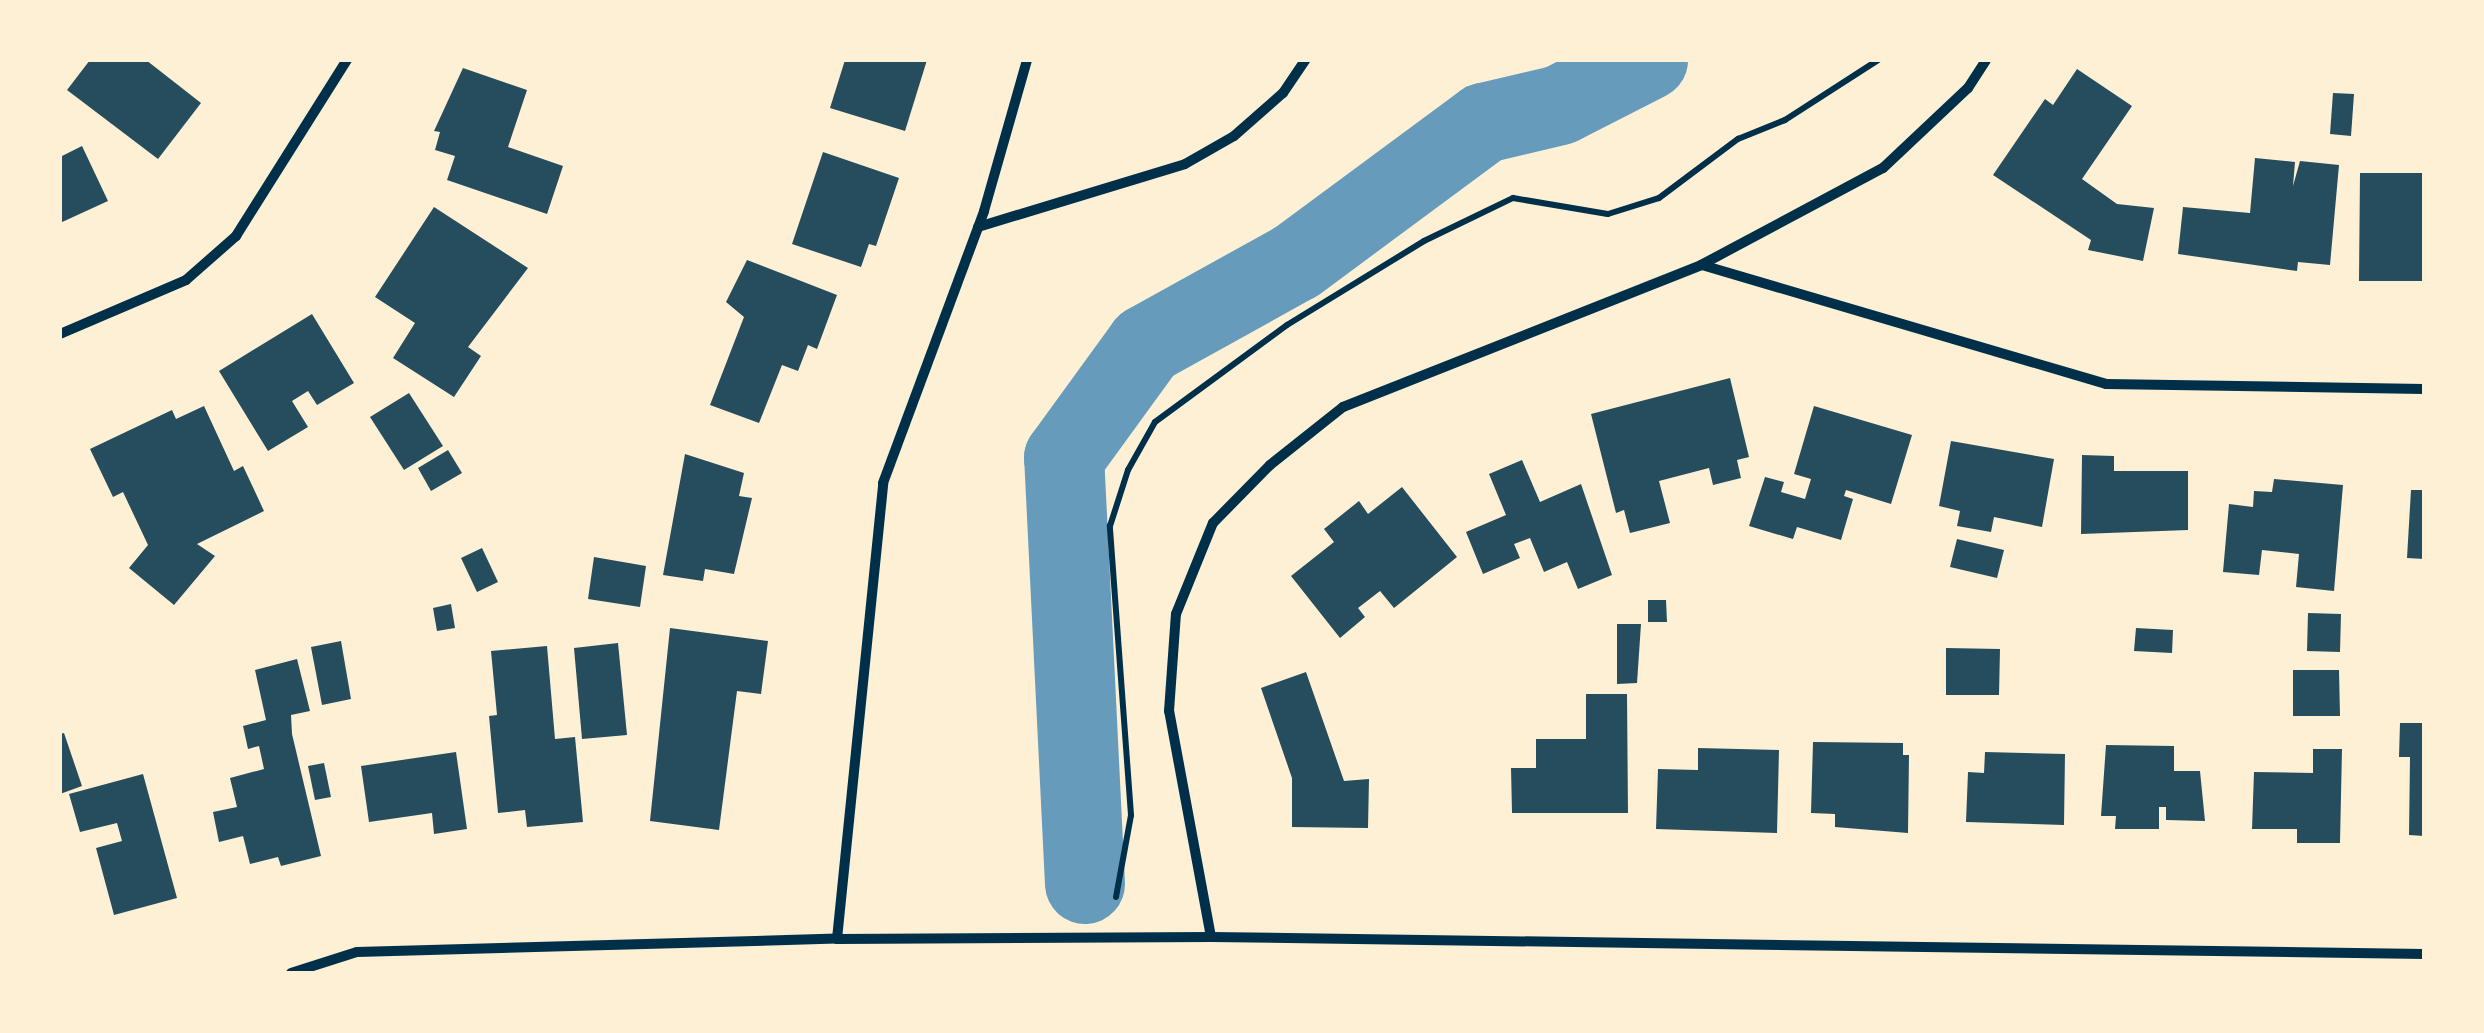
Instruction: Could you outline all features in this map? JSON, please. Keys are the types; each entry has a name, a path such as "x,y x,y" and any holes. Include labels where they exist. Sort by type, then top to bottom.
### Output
{"street":[{"path":"60,334 186,280 236,236 347,60"},
{"path":"837,939 883,482 978,227 1028,60"},
{"path":"978,227 1185,164 1234,136 1282,94 1305,60"},
{"path":"1211,936 1168,712 1176,614 1213,523 1270,465 1344,407 1701,265 1884,168 1968,88 1986,60"},
{"path":"1701,265 2106,384 2424,389"},
{"path":"291,973 358,952 837,939 1211,936 2424,954"}],"building":[{"path":"90,60 146,60 201,103 158,159 67,90"},
{"path":"845,60 927,60 905,131 830,108"},
{"path":"463,68 527,90 508,147 563,166 547,214 447,180 455,156 435,150 440,132 434,131"},
{"path":"2077,69 2132,106 2082,179 2117,204 2154,208 2143,261 2088,250 2091,240 1993,175 2045,99 2053,105"},
{"path":"2333,93 2354,94 2351,136 2330,134"},
{"path":"82,146 108,201 60,223 60,157"},
{"path":"823,152 899,178 876,246 869,244 861,267 792,244"},
{"path":"2255,158 2295,162 2293,186 2300,161 2339,165 2330,265 2298,262 2297,271 2178,254 2183,207 2250,213"},
{"path":"2360,173 2424,173 2423,281 2359,281"},
{"path":"434,207 528,268 468,347 481,356 454,397 393,358 415,323 375,297"},
{"path":"747,260 837,295 817,349 808,345 798,371 782,365 759,423 710,405 744,317 726,302"},
{"path":"312,314 354,383 317,405 308,391 292,401 308,427 268,451 219,371"},
{"path":"1730,378 1749,457 1737,460 1741,478 1713,485 1709,468 1659,481 1670,523 1630,533 1624,510 1616,513 1591,414"},
{"path":"409,393 443,446 404,470 370,417"},
{"path":"204,406 234,471 243,466 264,511 197,544 215,556 174,605 129,568 148,545 123,492 113,497 90,449 172,410 176,419"},
{"path":"1814,406 1912,435 1891,504 1846,490 1844,496 1853,499 1841,540 1797,527 1793,539 1749,526 1765,477 1784,482 1781,492 1805,499 1811,479 1794,474"},
{"path":"1951,441 2054,459 2042,527 1994,517 1991,532 1957,526 1960,511 1939,506"},
{"path":"448,450 462,473 431,491 418,468"},
{"path":"685,454 744,473 739,496 752,498 734,574 705,569 703,581 663,575"},
{"path":"2082,455 2114,456 2114,471 2188,471 2188,530 2081,534"},
{"path":"1522,460 1540,502 1581,484 1612,575 1578,589 1567,562 1544,572 1530,538 1514,544 1520,558 1483,574 1466,532 1506,515 1489,474"},
{"path":"2274,479 2343,485 2334,591 2296,587 2299,554 2262,550 2259,575 2223,572 2229,504 2253,507 2254,491 2272,492"},
{"path":"1402,487 1457,557 1394,608 1380,591 1358,608 1365,617 1340,638 1291,576 1334,542 1324,529 1359,501 1368,514"},
{"path":"2411,490 2424,490 2424,559 2407,558"},
{"path":"1957,539 2004,550 1997,578 1950,567"},
{"path":"482,548 498,582 477,592 461,558"},
{"path":"594,557 646,566 640,607 588,599"},
{"path":"1648,600 1666,600 1667,622 1648,622"},
{"path":"451,604 455,628 437,631 433,608"},
{"path":"2308,613 2341,614 2340,652 2307,651"},
{"path":"1617,624 1641,624 1637,683 1617,684"},
{"path":"670,628 768,641 761,694 737,691 719,830 650,821"},
{"path":"2136,628 2173,630 2172,653 2134,651"},
{"path":"341,641 351,699 322,705 311,647"},
{"path":"618,643 627,735 582,739 574,648"},
{"path":"547,646 555,739 575,737 583,822 527,827 525,810 498,813 489,716 497,715 491,651"},
{"path":"1946,648 2000,649 1999,695 1946,695"},
{"path":"297,659 310,711 291,715 292,734 321,856 281,866 278,857 250,864 243,836 219,842 213,812 237,807 230,778 264,769 259,746 248,749 243,726 266,720 255,670"},
{"path":"2293,670 2339,670 2340,716 2293,716"},
{"path":"1306,672 1344,781 1369,779 1368,828 1292,827 1292,778 1261,688"},
{"path":"1586,694 1627,694 1628,813 1512,813 1511,768 1536,768 1536,739 1586,739"},
{"path":"2400,723 2424,723 2424,836 2409,835 2410,757 2399,757"},
{"path":"64,733 82,786 60,794 60,734"},
{"path":"1813,742 1903,743 1903,755 1909,755 1908,833 1835,827 1835,814 1811,813"},
{"path":"2106,745 2174,746 2174,771 2200,771 2205,821 2166,820 2166,807 2159,807 2159,829 2115,829 2116,816 2101,816"},
{"path":"1698,748 1779,750 1777,833 1656,829 1658,769 1698,770"},
{"path":"2313,749 2342,749 2340,843 2297,843 2297,829 2252,829 2254,772 2313,773"},
{"path":"456,752 467,829 434,834 432,813 369,822 361,766"},
{"path":"1985,752 2065,754 2064,825 1966,822 1968,772 1984,773"},
{"path":"324,763 331,797 315,800 308,766"},
{"path":"143,774 177,898 114,915 96,848 122,841 117,823 80,832 69,794"}],"waterway":[{"path":"1085,884 1064,458 1146,345 1296,262 1484,123 1560,105 1648,60"}]}
